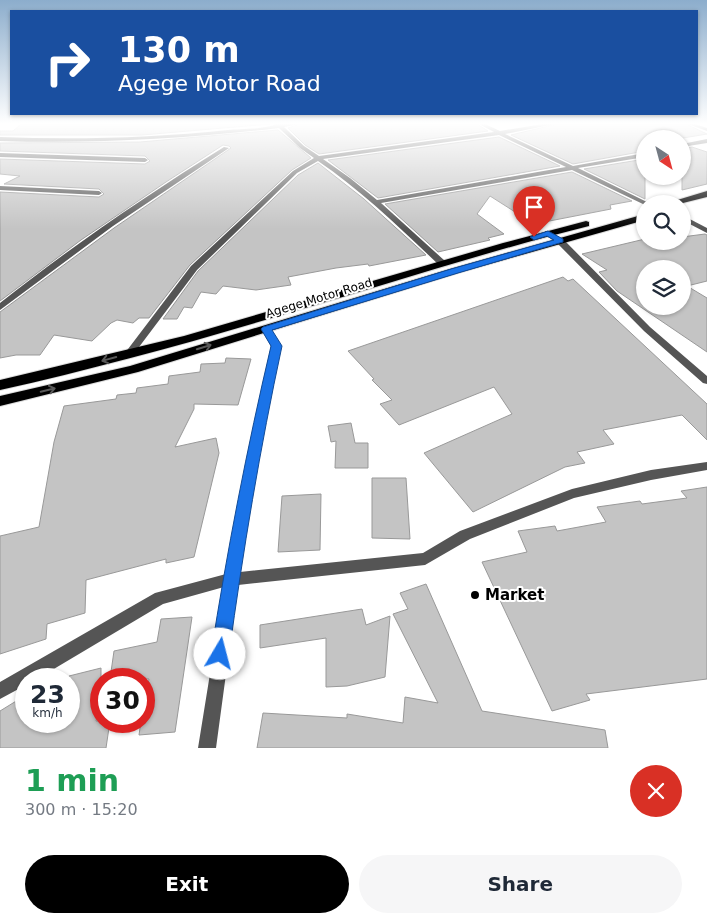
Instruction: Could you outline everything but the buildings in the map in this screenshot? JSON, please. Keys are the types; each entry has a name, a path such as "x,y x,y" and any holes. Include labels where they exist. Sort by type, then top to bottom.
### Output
{"highway":[{"path":"691,198 707,194"},
{"path":"691,205 707,201"},
{"name":"Agege Motor Road","path":"0,385 52,374 130,353 548,233 636,211"},
{"name":"Agege Motor Road","path":"0,400 133,369 454,271 636,220"}],"street":[{"path":"113,159 145,160"},
{"path":"0,307 36,278 106,228 210,159"},
{"path":"130,353 194,268 295,172 317,159"},
{"path":"319,159 376,202 442,264"},
{"path":"552,159 636,198"},
{"path":"376,202 620,159"},
{"path":"0,188 99,193"},
{"path":"691,222 707,231"},
{"path":"548,233 560,241 647,329 707,381"},
{"path":"207,748 231,579 259,423 276,346 266,329"},
{"path":"0,690 160,598 231,579 425,559 465,535 572,494 651,475 707,466"}],"place":[{"name":"Market","path":"475,595"}],"route":[{"path":"220,654 231,579 259,423 276,346 266,329 454,271 560,241 548,233 534,237"}]}
